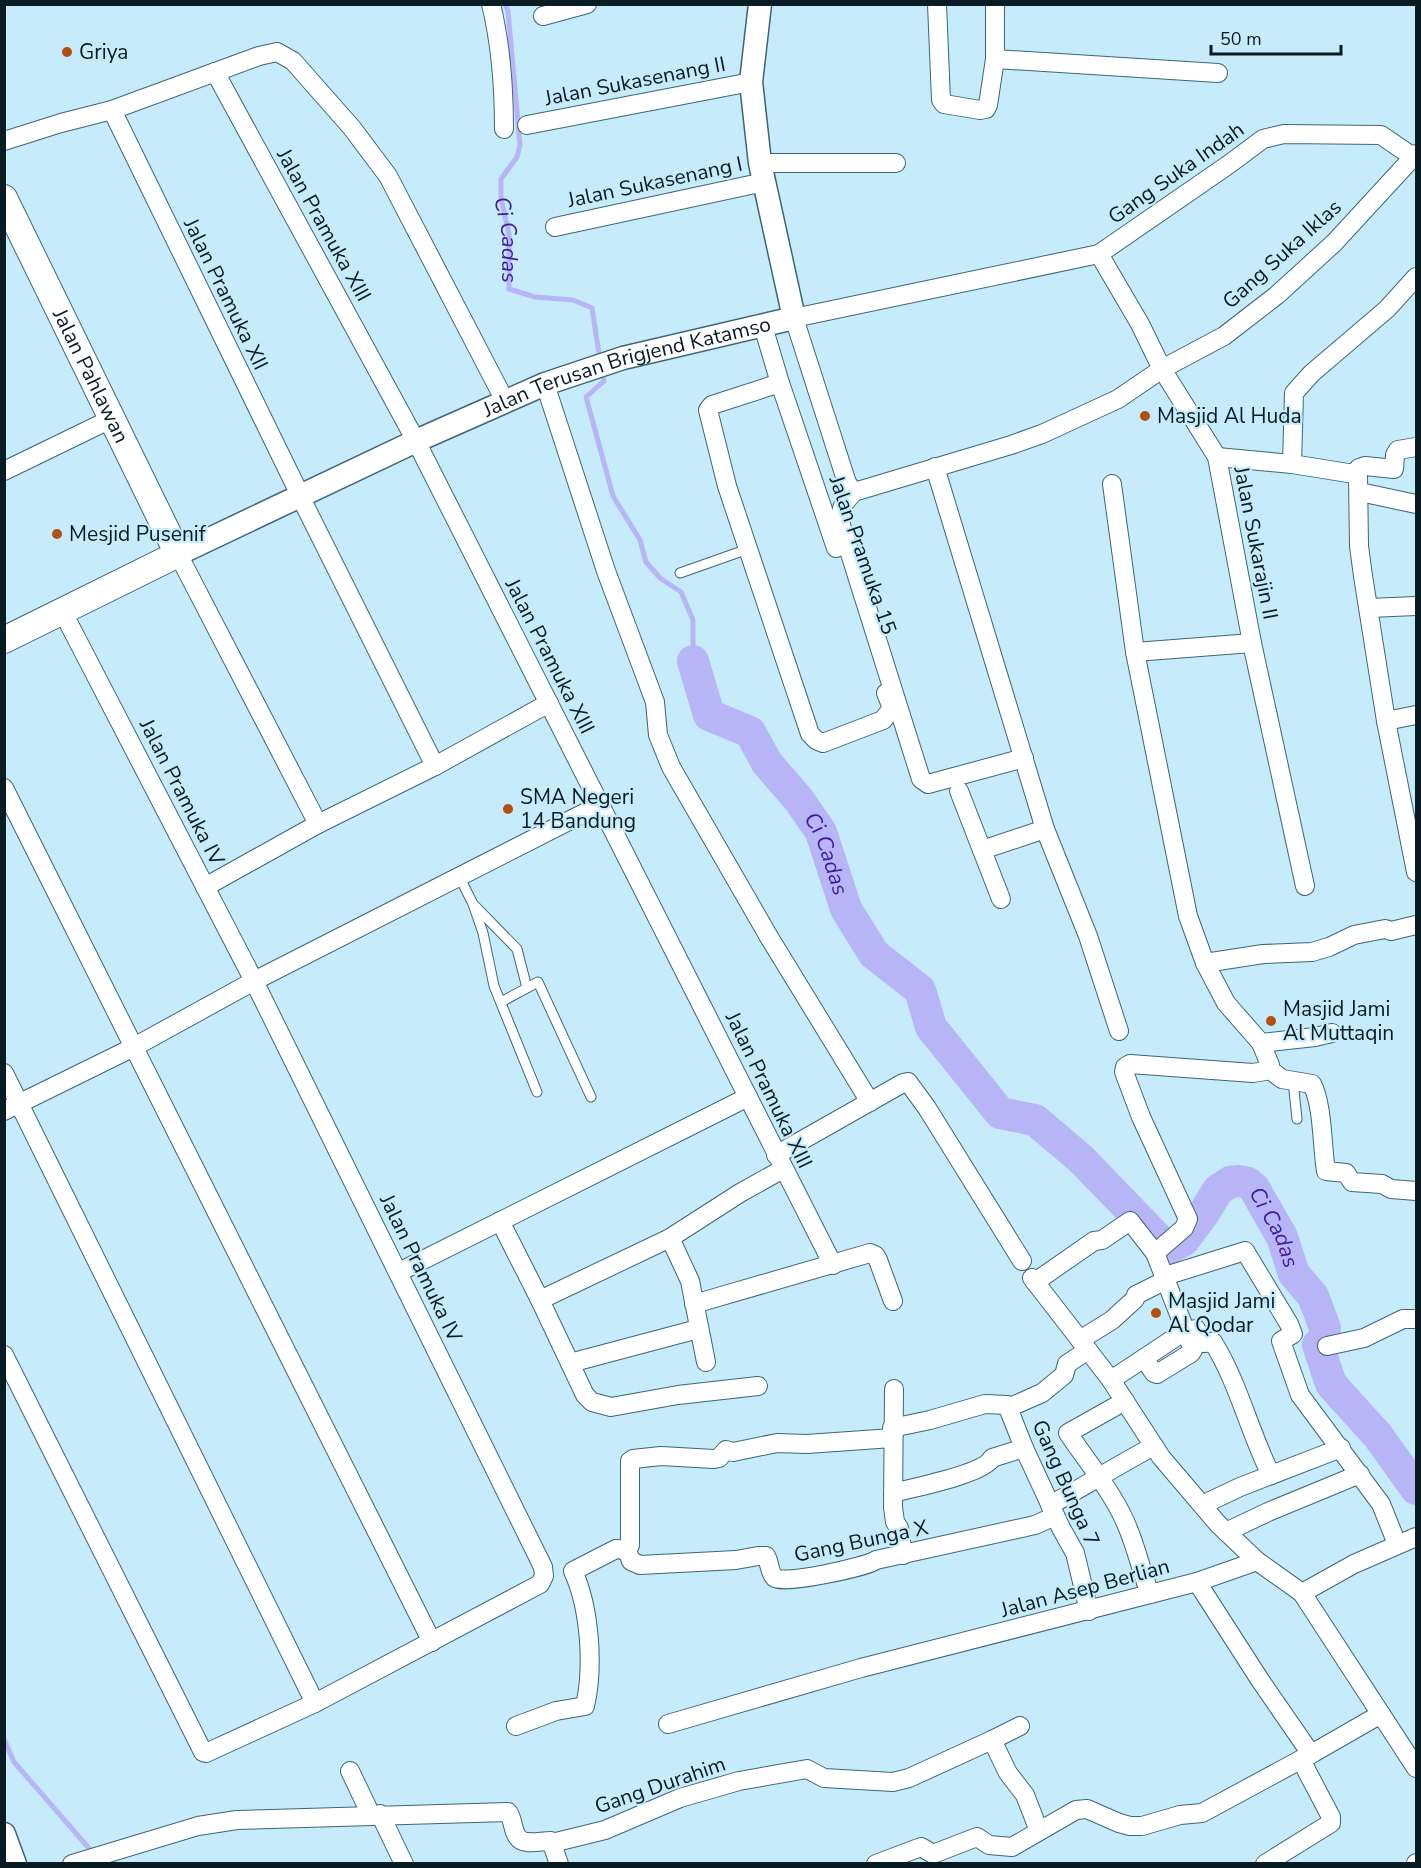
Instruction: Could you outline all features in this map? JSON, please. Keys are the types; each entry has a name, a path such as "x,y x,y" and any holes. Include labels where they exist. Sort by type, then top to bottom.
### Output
{"main road":[{"name":"Jalan Pahlawan","path":"4,198 16,231 178,554"},
{"path":"4,639 178,554"}],"street":[{"path":"491,4 496,23 502,80 504,129"},
{"path":"543,16 587,4"},
{"path":"760,4 751,82 762,173 794,318 847,483 854,492 842,504 841,525 921,779 928,784 1024,758"},
{"path":"937,4 942,102 980,111 986,110 988,105 995,59 995,4"},
{"path":"4,141 112,110 259,56 277,52 293,61 352,128 388,176 505,401"},
{"path":"995,59 1218,73"},
{"name":"Jalan Pramuka XIII","path":"215,72 416,441 833,1266"},
{"name":"Jalan Sukasenang II","path":"527,125 751,82"},
{"name":"Jalan Pramuka XII","path":"112,110 435,766"},
{"name":"Gang Suka Indah","path":"1100,254 1263,139 1284,134 1381,135 1415,157"},
{"name":"Gang Suka Iklas","path":"854,492 1042,434 1118,399 1162,369 1224,336 1277,295 1334,243 1415,157"},
{"name":"Jalan Sukasenang I","path":"555,227 762,173 896,163"},
{"path":"1100,254 1140,324 1162,369 1217,457"},
{"name":"Jalan Terusan Brigjend Katamso","path":"178,554 302,499 416,441 505,401 545,384 616,360 794,318 1100,254"},
{"path":"1292,464 1294,393 1312,374 1387,309 1416,277"},
{"name":"Jalan Pramuka 15","path":"748,549 810,734 823,743 883,720 891,708 780,384 763,326"},
{"path":"545,384 606,571 655,702 658,735 671,767 769,937 870,1102"},
{"path":"748,549 727,486 708,410 712,405 780,384"},
{"path":"4,471 111,419"},
{"path":"1416,447 1398,450 1395,455 1394,469 1365,466 1359,468 1354,474 1359,479 1359,546 1386,721 1410,795 1416,872"},
{"name":"Jalan Sukarajin II","path":"1305,886 1252,644 1217,457 1292,464 1354,474"},
{"path":"935,466 1045,829 1088,936 1119,1031"},
{"path":"1112,484 1135,652 1178,876 1188,916 1204,963 1226,1003 1261,1042 1270,1065 1269,1069"},
{"path":"1360,492 1416,504"},
{"path":"178,554 318,824"},
{"path":"1369,608 1416,606"},
{"name":"Jalan Pramuka IV","path":"69,624 254,981 543,1567 544,1576 540,1584 432,1642"},
{"path":"1135,652 1252,644"},
{"path":"205,887 318,824 435,766 549,703"},
{"path":"1386,721 1416,714"},
{"path":"4,788 432,1642 315,1703 206,1753 203,1752 4,1355"},
{"path":"959,791 1001,899"},
{"path":"12,1107 134,1047 254,981 600,805"},
{"path":"982,850 1045,829"},
{"path":"1204,963 1263,954 1312,952 1354,935 1385,929 1391,931 1416,925"},
{"path":"1261,1042 1315,1037 1332,1033"},
{"path":"1162,1248 1184,1228 1188,1219 1141,1117 1124,1072 1125,1067 1130,1064 1253,1073 1269,1069"},
{"path":"1269,1069 1282,1079 1312,1084 1316,1092 1326,1171 1346,1173 1352,1182 1382,1184 1391,1189 1416,1191"},
{"path":"4,1073 12,1107 315,1703"},
{"path":"540,1300 670,1238 740,1193 780,1162 870,1102 903,1083 911,1085 1022,1261"},
{"path":"399,1272 748,1097"},
{"path":"500,1221 585,1395 592,1402 611,1407 678,1395 758,1386"},
{"path":"1185,1331 1165,1278 1162,1248 1130,1221 1102,1240 1094,1241 1034,1280 1111,1380 1154,1446 1202,1505 1257,1561 1302,1593 1416,1768"},
{"path":"670,1238 690,1281 706,1362"},
{"path":"516,1726 556,1711 585,1706 589,1681 586,1621 579,1582 573,1571 616,1549 627,1550 630,1545 630,1463 633,1459 662,1456 714,1459 719,1458 726,1450 734,1452 775,1444 807,1444 892,1433 985,1404 1004,1404 1009,1408 1042,1393 1064,1375 1067,1364 1084,1345 1135,1299 1136,1295 1165,1278 1245,1251 1290,1324 1293,1334 1281,1341 1300,1395 1381,1504 1397,1544"},
{"path":"694,1304 833,1266 870,1253 875,1255 893,1301"},
{"path":"1327,1346 1364,1338 1403,1319 1416,1319"},
{"path":"570,1363 698,1329"},
{"path":"1111,1380 1185,1331 1196,1329 1204,1342 1213,1342 1224,1359 1271,1475"},
{"path":"894,1389 893,1493 895,1522 899,1528 903,1555"},
{"path":"1125,1401 1068,1433 1100,1477 1123,1516 1150,1594"},
{"name":"Gang Bunga 7","path":"1009,1408 1052,1510 1075,1553 1089,1611"},
{"name":"Gang Bunga X","path":"627,1550 630,1561 640,1565 736,1560 766,1556 773,1576 779,1580 804,1578 1035,1525 1052,1510 1100,1477 1154,1446"},
{"path":"893,1493 965,1473 989,1463 992,1458 1024,1448"},
{"path":"1202,1505 1341,1448"},
{"path":"1226,1532 1360,1474"},
{"path":"1302,1593 1354,1564 1416,1537"},
{"name":"Jalan Asep Berlian","path":"668,1724 861,1668 1197,1582 1257,1561"},
{"path":"1197,1582 1306,1757 1331,1817 1331,1823 1265,1863"},
{"path":"876,1863 921,1847 933,1854 977,1837 989,1845 1012,1847 1076,1810 1087,1809 1119,1824 1131,1826 1142,1826 1180,1815 1202,1814 1381,1714"},
{"name":"Gang Durahim","path":"376,1815 508,1812 511,1815 515,1834 522,1841 526,1843 550,1841 556,1855 605,1830 672,1801 739,1781 807,1769 824,1778 894,1782 909,1778 1020,1726"},
{"path":"992,1740 1008,1773 1019,1790 1025,1794 1040,1831"},
{"path":"350,1771 404,1863"},
{"path":"72,1863 108,1856 198,1826 227,1821 376,1815"},
{"path":"4,1834 15,1863"}],"lane":[{"path":"680,573 748,549"},
{"path":"459,876 473,904 483,933 494,986 537,1092"},
{"path":"473,904 517,949 527,988"},
{"path":"501,1002 538,982 591,1097"},
{"path":"1293,1081 1297,1119"}],"waterway":[{"name":"Ci Cadas","path":"505,4 508,11 520,145 517,157 501,179 501,198 509,234 509,289 535,297 573,300 592,308 600,360"},
{"name":"Ci Cadas","path":"602,372 604,381 586,397 613,496 640,540 646,562 660,578 681,592 693,620 693,661"},
{"name":"Ci Cadas","path":"693,661 709,715 750,732 767,763 799,800 821,832 846,909 874,954 920,990 931,1027 1000,1113 1035,1120 1081,1159 1168,1249 1184,1240 1218,1190 1230,1182 1240,1181 1254,1188 1282,1237 1294,1274 1313,1296 1325,1328 1324,1343 1318,1345 1331,1384 1378,1436 1416,1489"},
{"path":"4,1739 14,1762 94,1854"}],"place":[{"name":"Griya","path":"67,52"},
{"name":"Masjid Al Huda","path":"1145,416"},
{"name":"Mesjid Pusenif","path":"57,534"},
{"name":"SMA Negeri 14 Bandung","path":"508,809"},
{"name":"Masjid Jami Al Muttaqin","path":"1271,1021"},
{"name":"Masjid Jami Al Qodar","path":"1156,1313"}]}
